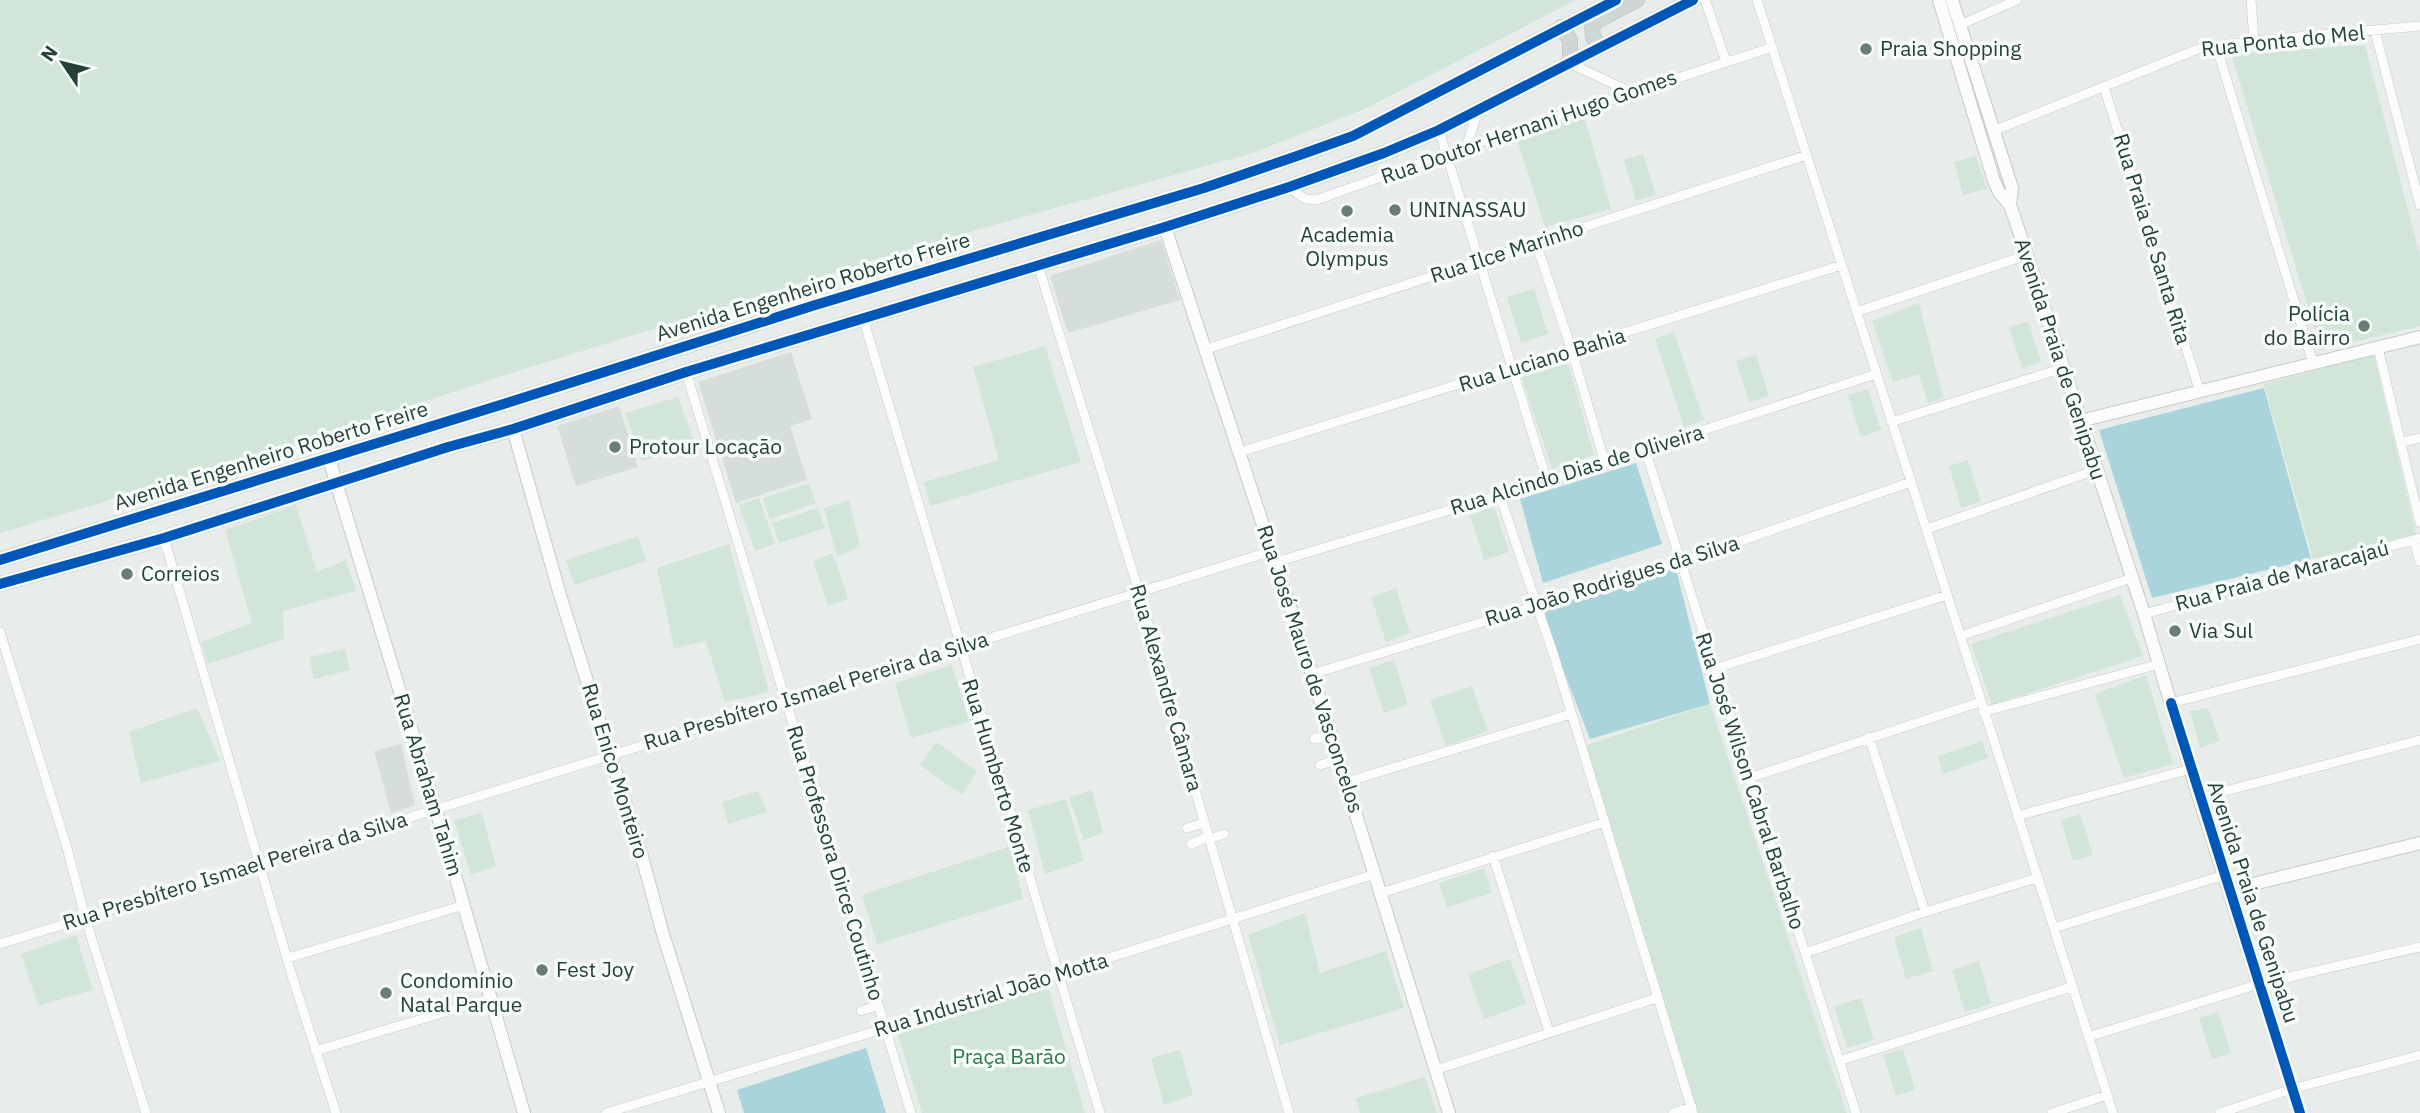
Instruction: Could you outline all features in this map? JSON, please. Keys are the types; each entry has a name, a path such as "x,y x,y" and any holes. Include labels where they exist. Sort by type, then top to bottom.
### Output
{"main road":[{"name":"Avenida Engenheiro Roberto Freire","path":"0,560 812,306 1204,188 1297,156 1353,136 1616,0"},
{"path":"1600,46 1593,37 1592,26 1637,0"},
{"name":"Avenida Engenheiro Roberto Freire","path":"0,584 164,538 686,372 1289,187 1384,153 1478,112 1600,46 1693,0"},
{"path":"1561,27 1570,40 1569,63"},
{"path":"448,447 445,442 450,431 502,411 513,401"}],"street":[{"path":"1705,0 1726,61"},
{"path":"1757,0 2113,1113"},
{"name":"Avenida Praia de Genipabu","path":"1939,0 1994,181 2010,205 2144,614 2199,798 2300,1113"},
{"name":"Avenida Praia de Genipabu","path":"1952,0 2012,188 2010,205"},
{"path":"1960,25 2017,0"},
{"path":"2251,0 2254,41"},
{"name":"Rua Ponta do Mel","path":"1993,131 2176,56 2216,45 2420,26"},
{"path":"2375,31 2420,205"},
{"path":"2216,45 2313,363"},
{"name":"Rua Doutor Hernani Hugo Gomes","path":"1289,187 1305,199 1316,200 1466,147 1773,47"},
{"path":"1569,63 1633,93"},
{"name":"Rua Praia de Santa Rita","path":"2104,86 2200,392"},
{"path":"1466,147 1478,112"},
{"path":"1439,130 1547,481"},
{"name":"Rua Ilce Marinho","path":"1207,349 1807,155"},
{"name":"Rua José Mauro de Vasconcelos","path":"1165,227 1339,758 1449,1113"},
{"path":"1536,243 1605,463"},
{"path":"1856,312 2027,255"},
{"name":"Rua Alexandre Câmara","path":"1038,265 1139,592 1289,1113"},
{"name":"Rua Luciano Bahia","path":"1240,452 1842,265"},
{"name":"Rua Humberto Monte","path":"863,318 1100,1113"},
{"path":"2080,421 2420,337"},
{"path":"2378,348 2420,523"},
{"path":"1891,422 2063,368"},
{"name":"Rua Professora Dirce Coutinho","path":"686,372 911,1113"},
{"name":"Rua Alcindo Dias de Oliveira","path":"1274,556 1500,496 1876,374"},
{"name":"Rua Enico Monteiro","path":"513,429 560,595 719,1113"},
{"path":"2402,442 2420,438"},
{"name":"Rua José Wilson Cabral Barbalho","path":"1645,449 1856,1113"},
{"name":"Rua Abraham Tahim","path":"329,458 492,998 524,1113"},
{"path":"1927,529 2096,470"},
{"name":"Rua João Rodrigues da Silva","path":"1312,674 1680,562 1910,482"},
{"path":"1500,496 1605,822 1692,1110 1673,1113"},
{"path":"164,538 315,1051 336,1113"},
{"path":"2417,539 2420,562"},
{"name":"Rua Praia de Maracajaú","path":"2144,614 2417,539"},
{"name":"Rua Presbítero Ismael Pereira da Silva","path":"0,944 1139,592 1274,556"},
{"path":"1961,636 2132,578"},
{"path":"1714,668 1947,595"},
{"path":"0,632 146,1113"},
{"path":"2171,703 2420,639"},
{"path":"1749,778 1869,737 2160,664"},
{"path":"1346,782 1571,714"},
{"path":"1314,739 1331,735"},
{"path":"1869,737 1925,912"},
{"path":"2199,798 2420,740"},
{"path":"1320,765 1339,758"},
{"path":"2017,816 2191,769"},
{"path":"1381,893 1605,822"},
{"path":"1187,828 1204,823"},
{"path":"1191,844 1224,834"},
{"path":"2229,890 2420,843"},
{"path":"1493,856 1549,1032"},
{"name":"Rua Industrial João Motta","path":"606,1113 1375,874"},
{"path":"2054,928 2224,876"},
{"path":"1805,953 2037,878"},
{"path":"288,958 464,905"},
{"path":"2088,1037 2259,984 2420,947"},
{"path":"1839,1061 2071,987"},
{"path":"315,1051 492,998"},
{"path":"1435,1070 1657,998"},
{"path":"861,1011 878,1004"},
{"path":"2220,1113 2292,1089 2420,1055"},
{"path":"2052,1113 2107,1095"}],"shaded area":[{"path":"1161,240 1180,300 1068,333 1050,276"},
{"path":"791,352 812,419 790,426 807,480 736,503 698,382"},
{"name":"Protour Locação","path":"619,406 638,467 576,486 557,426"},
{"path":"401,744 415,805 391,813 374,751"}],"green space":[{"path":"0,0 1576,0 1367,108 1253,153 916,247 502,376 263,454 0,533"},
{"path":"2365,45 2420,256 2420,326 2321,350 2231,54"},
{"path":"1584,116 1611,209 1545,227 1517,139"},
{"path":"1643,154 1656,195 1636,201 1624,160"},
{"path":"1976,156 1987,189 1963,195 1954,162"},
{"path":"1534,289 1548,334 1521,343 1507,297"},
{"path":"1919,303 1943,397 1928,404 1919,374 1893,382 1872,321"},
{"path":"2028,321 2041,362 2022,368 2009,327"},
{"path":"1674,332 1704,420 1684,427 1655,339"},
{"path":"1045,346 1081,462 930,506 924,482 999,460 973,367"},
{"path":"1756,355 1769,396 1749,402 1736,361"},
{"path":"2374,355 2416,534 2313,559 2264,384"},
{"path":"1568,363 1594,455 1552,469 1521,375"},
{"path":"1868,389 1881,430 1861,437 1848,395"},
{"path":"678,397 695,444 642,461 625,413"},
{"path":"1968,460 1981,501 1961,508 1949,466"},
{"path":"809,483 816,503 770,519 763,498"},
{"path":"759,498 775,544 755,551 739,505"},
{"path":"849,500 860,546 837,557 824,508"},
{"path":"296,505 317,572 346,560 356,591 283,611 284,639 208,664 201,642 252,623 225,530"},
{"path":"1494,507 1509,552 1484,560 1470,515"},
{"path":"818,508 825,528 779,543 772,523"},
{"path":"638,536 646,561 574,585 566,560"},
{"path":"729,544 769,692 725,702 706,641 674,648 657,568"},
{"path":"833,553 848,599 828,606 813,561"},
{"path":"1396,588 1410,633 1386,642 1371,597"},
{"path":"2120,595 2143,656 1992,705 1971,644"},
{"path":"345,649 350,670 314,679 309,657"},
{"path":"1394,660 1408,705 1384,713 1369,668"},
{"path":"952,665 969,722 911,738 895,683"},
{"path":"2146,675 2173,764 2124,778 2095,694"},
{"path":"1472,686 1488,731 1446,746 1430,700"},
{"path":"1710,704 1847,1113 1698,1113 1581,747"},
{"path":"197,708 220,761 141,783 129,732"},
{"path":"2208,708 2220,741 2200,748 2190,711"},
{"path":"1982,741 1988,758 1943,774 1938,756"},
{"path":"936,742 977,771 962,795 920,765"},
{"path":"1092,790 1103,833 1084,840 1069,797"},
{"path":"758,791 767,812 728,824 722,802"},
{"path":"1066,799 1084,861 1045,874 1028,810"},
{"path":"482,813 496,866 471,875 454,820"},
{"path":"2080,814 2093,855 2073,861 2061,820"},
{"path":"1011,846 1023,899 877,944 862,895"},
{"path":"1484,868 1492,893 1447,907 1439,883"},
{"path":"1305,913 1320,973 1386,951 1404,1008 1280,1045 1248,935"},
{"path":"1921,928 1933,971 1906,979 1894,937"},
{"path":"76,935 93,990 38,1006 21,954"},
{"path":"1510,959 1526,1004 1484,1019 1468,974"},
{"path":"1979,961 1991,1004 1965,1012 1952,970"},
{"name":"Praça Barão","path":"1048,987 1085,1113 922,1113 897,1031"},
{"path":"1861,998 1874,1040 1847,1048 1834,1006"},
{"path":"2218,1012 2231,1053 2212,1059 2199,1018"},
{"path":"1903,1049 1915,1090 1896,1096 1883,1055"},
{"path":"1180,1050 1193,1095 1164,1105 1151,1058"},
{"path":"1425,1077 1437,1113 1360,1113 1356,1098"}],"water":[{"path":"2264,388 2311,559 2152,598 2099,430"},
{"path":"1636,463 1662,544 1543,583 1520,499"},
{"path":"1675,565 1710,704 1590,739 1539,608"},
{"path":"866,1048 886,1113 744,1113 737,1090"}],"cycle path":[{"path":"0,560 812,306 1204,188 1297,156 1353,136 1616,0"},
{"path":"0,584 164,538 686,372 1289,187 1439,130 1693,0"},
{"path":"2171,703 2300,1113"}],"place":[{"name":"Praia Shopping","path":"1866,49"},
{"name":"UNINASSAU","path":"1395,210"},
{"name":"Academia Olympus","path":"1347,211"},
{"name":"Polícia do Bairro","path":"2364,326"},
{"name":"Protour Locação","path":"615,447"},
{"name":"Correios","path":"127,574"},
{"name":"Via Sul","path":"2175,631"},
{"name":"Fest Joy","path":"542,970"},
{"name":"Condomínio Natal Parque","path":"386,993"}]}
